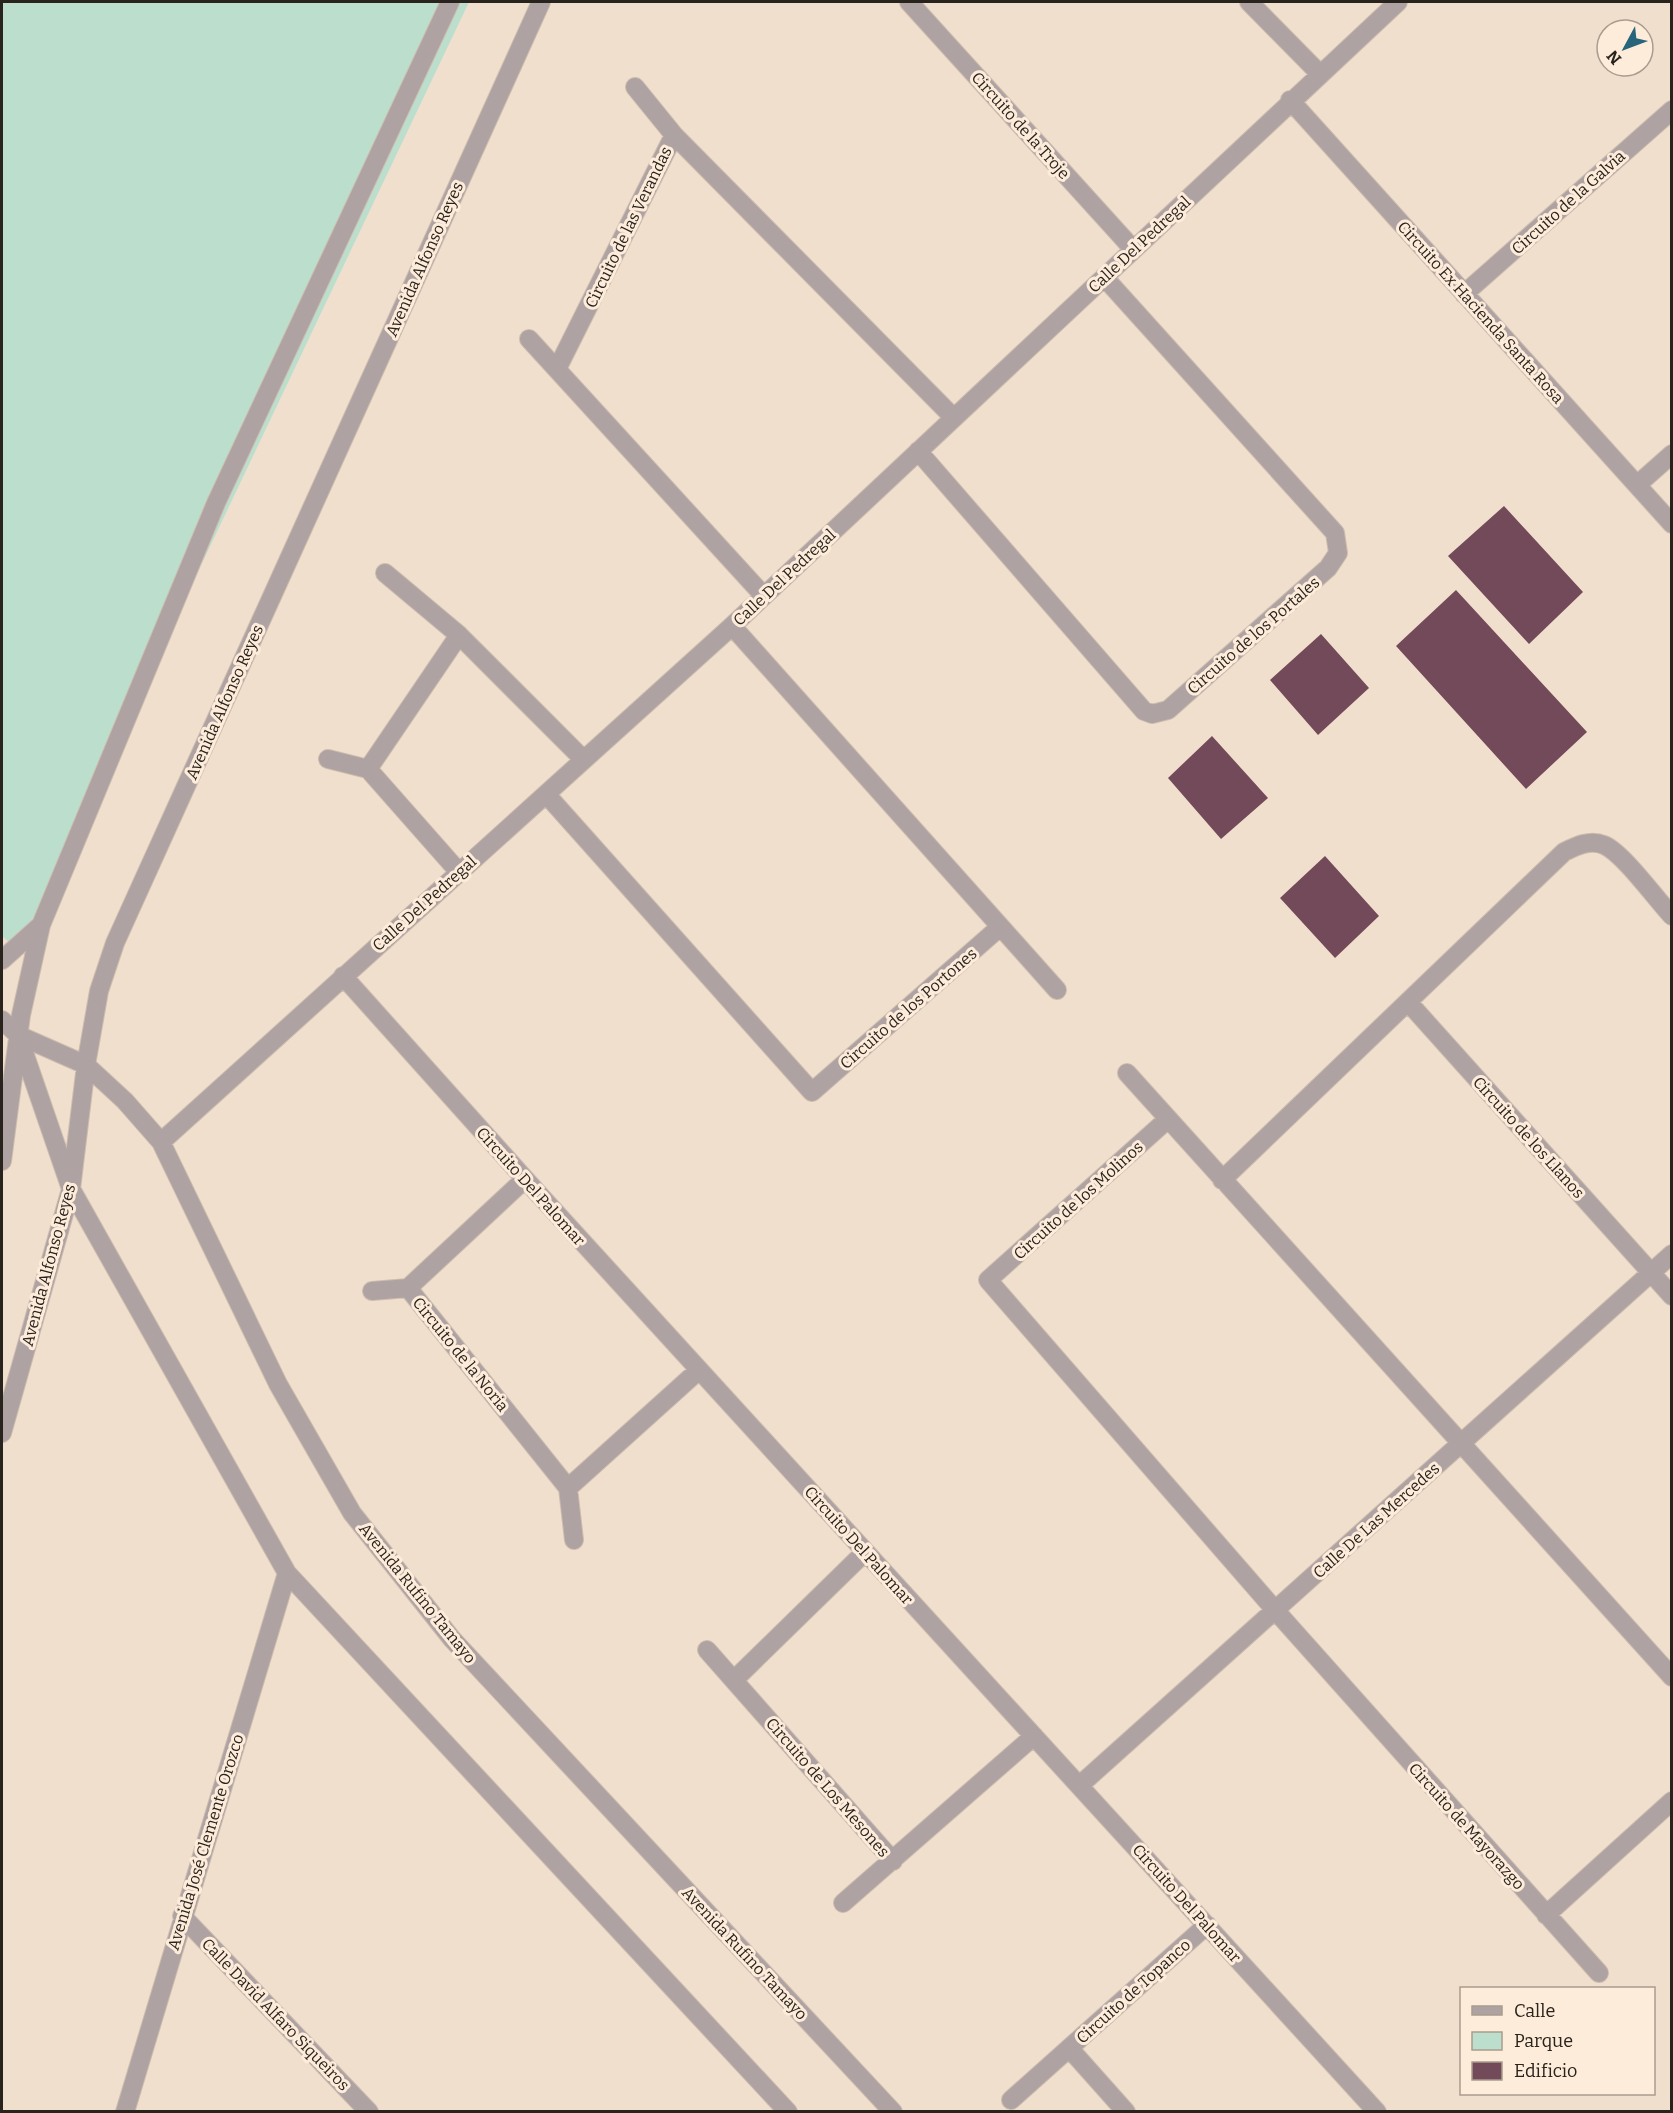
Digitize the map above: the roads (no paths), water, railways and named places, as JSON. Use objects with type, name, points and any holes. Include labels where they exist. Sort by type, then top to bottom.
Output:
[{"type":"street","points":[[2,1161],[18,1035],[41,926],[216,503],[450,2]]},
{"type":"street","name":"Avenida Alfonso Reyes","points":[[2,1433],[71,1189],[86,1065],[99,991],[116,943],[541,2]]},
{"type":"street","name":"Circuito de la Troje","points":[[909,2],[1134,249]]},
{"type":"street","points":[[1249,2],[1320,74]]},
{"type":"street","name":"Calle Del Pedregal","points":[[161,1142],[458,871],[732,626],[1290,100],[1398,2]]},
{"type":"street","points":[[635,87],[674,135]]},
{"type":"street","name":"Circuito Ex Hacienda Santa Rosa","points":[[1290,100],[1671,524]]},
{"type":"street","name":"Circuito de la Galvia","points":[[1464,294],[1671,110]]},
{"type":"street","name":"Circuito de las Verandas","points":[[558,367],[674,135],[954,418]]},
{"type":"street","name":"Circuito de los Portales","points":[[918,451],[1144,711],[1152,714],[1168,710],[1328,568],[1338,553],[1335,533],[1104,277]]},
{"type":"street","points":[[530,339],[558,367],[764,596]]},
{"type":"street","points":[[1637,485],[1671,454]]},
{"type":"street","points":[[385,573],[459,635],[584,760]]},
{"type":"street","points":[[732,626],[1057,990]]},
{"type":"street","points":[[368,769],[459,635]]},
{"type":"street","points":[[328,759],[368,769],[458,871]]},
{"type":"street","name":"Circuito de los Portones","points":[[546,794],[812,1092],[1000,927]]},
{"type":"street","points":[[1222,1180],[1564,852],[1590,843],[1604,845],[1617,854],[1671,916]]},
{"type":"street","points":[[2,960],[41,926]]},
{"type":"street","name":"Circuito Del Palomar","points":[[343,976],[525,1179],[1377,2112]]},
{"type":"street","name":"Circuito de los Llanos","points":[[1408,1002],[1671,1296]]},
{"type":"street","name":"Avenida Rufino Tamayo","points":[[2,1020],[18,1035],[86,1065],[125,1101],[161,1142],[278,1384],[352,1513],[452,1639],[893,2112]]},
{"type":"street","name":"Avenida Rufino Tamayo","points":[[18,1035],[71,1189],[287,1573],[788,2112]]},
{"type":"street","points":[[1127,1073],[1671,1677]]},
{"type":"street","name":"Circuito de los Molinos","points":[[1168,1119],[988,1280],[1275,1610]]},
{"type":"street","name":"Circuito de la Noria","points":[[525,1179],[408,1288],[568,1488]]},
{"type":"street","name":"Calle De Las Mercedes","points":[[1080,1785],[1671,1254]]},
{"type":"street","points":[[372,1291],[408,1288]]},
{"type":"street","points":[[573,1540],[568,1488],[699,1370]]},
{"type":"street","points":[[734,1680],[865,1552]]},
{"type":"street","name":"Avenida José Clemente Orozco","points":[[125,2112],[182,1916],[287,1573]]},
{"type":"street","name":"Circuito de Mayorazgo","points":[[1275,1610],[1599,1973]]},
{"type":"street","name":"Circuito de Los Mesones","points":[[707,1650],[893,1861],[1034,1736]]},
{"type":"street","points":[[1546,1915],[1671,1802]]},
{"type":"street","points":[[843,1903],[893,1861]]},
{"type":"street","name":"Calle David Alfaro Siqueiros","points":[[182,1916],[369,2112]]},
{"type":"street","name":"Circuito de Topanco","points":[[1126,2112],[1069,2048],[1207,1926]]},
{"type":"street","points":[[1011,2100],[1069,2048]]}]
